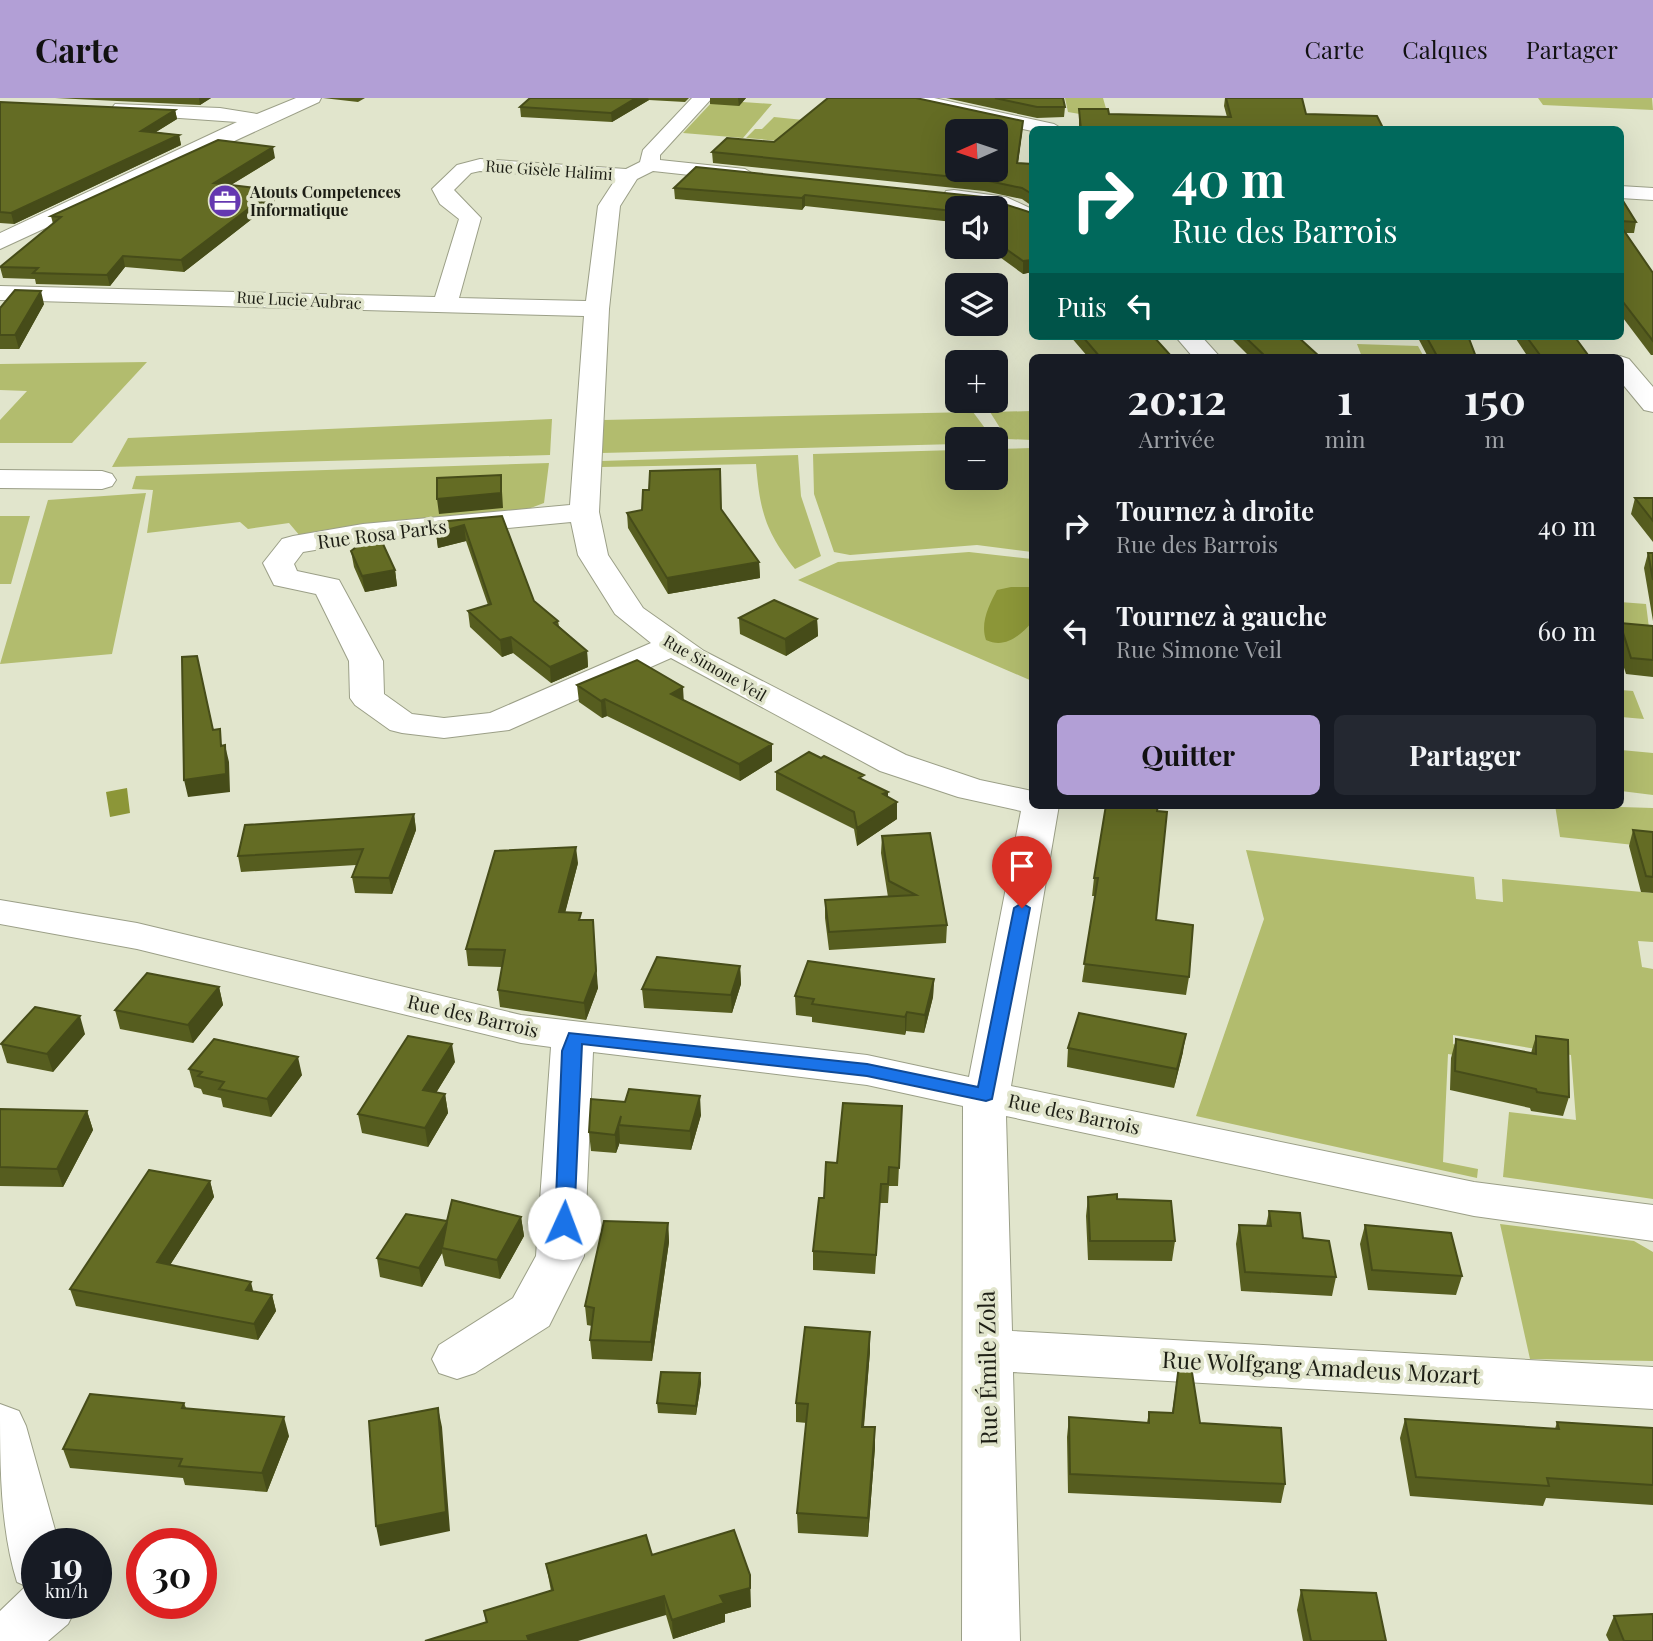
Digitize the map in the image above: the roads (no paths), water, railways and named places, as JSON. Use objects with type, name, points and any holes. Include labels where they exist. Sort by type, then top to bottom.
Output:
[{"type":"street","points":[[0,242],[312,98]]},
{"type":"street","name":"Rue Simone Veil","points":[[702,98],[650,154],[609,206],[597,309],[584,512],[593,555],[631,614],[672,646],[893,763],[971,789],[1029,801]]},
{"type":"street","points":[[908,98],[1036,126]]},
{"type":"street","points":[[102,107],[182,111],[260,120]]},
{"type":"street","name":"Rue Gisèle Halimi","points":[[445,306],[470,218],[448,200],[443,189],[464,169],[480,165],[639,170]]},
{"type":"street","points":[[639,170],[765,177]]},
{"type":"street","points":[[1624,192],[1653,194]]},
{"type":"street","points":[[929,193],[998,202],[1029,216]]},
{"type":"street","name":"Rue Lucie Aubrac","points":[[0,293],[597,309]]},
{"type":"street","points":[[1191,340],[1205,354]]},
{"type":"street","points":[[1624,366],[1653,404]]},
{"type":"street","points":[[0,479],[102,480]]},
{"type":"street","name":"Rue Rosa Parks","points":[[584,512],[363,533],[293,545],[278,563],[285,578],[328,587],[366,661],[367,698],[402,723],[444,728],[497,723],[672,646]]},
{"type":"street","points":[[986,1095],[1040,809]]},
{"type":"street","name":"Rue des Barrois","points":[[0,912],[137,936],[521,1029],[575,1038],[867,1070],[1461,1196],[1653,1223]]},
{"type":"street","points":[[457,1359],[531,1312],[560,1256],[564,1223],[571,1051],[575,1038]]},
{"type":"street","name":"Rue Émile Zola","points":[[986,1095],[982,1138],[997,1640]]},
{"type":"street","name":"Rue Wolfgang Amadeus Mozart","points":[[988,1350],[1653,1388]]},
{"type":"street","points":[[0,1426],[27,1528]]},
{"type":"street","points":[[6,1641],[32,1619]]},
{"type":"place","name":"Atouts Competences Informatique","points":[[225,201]]}]
